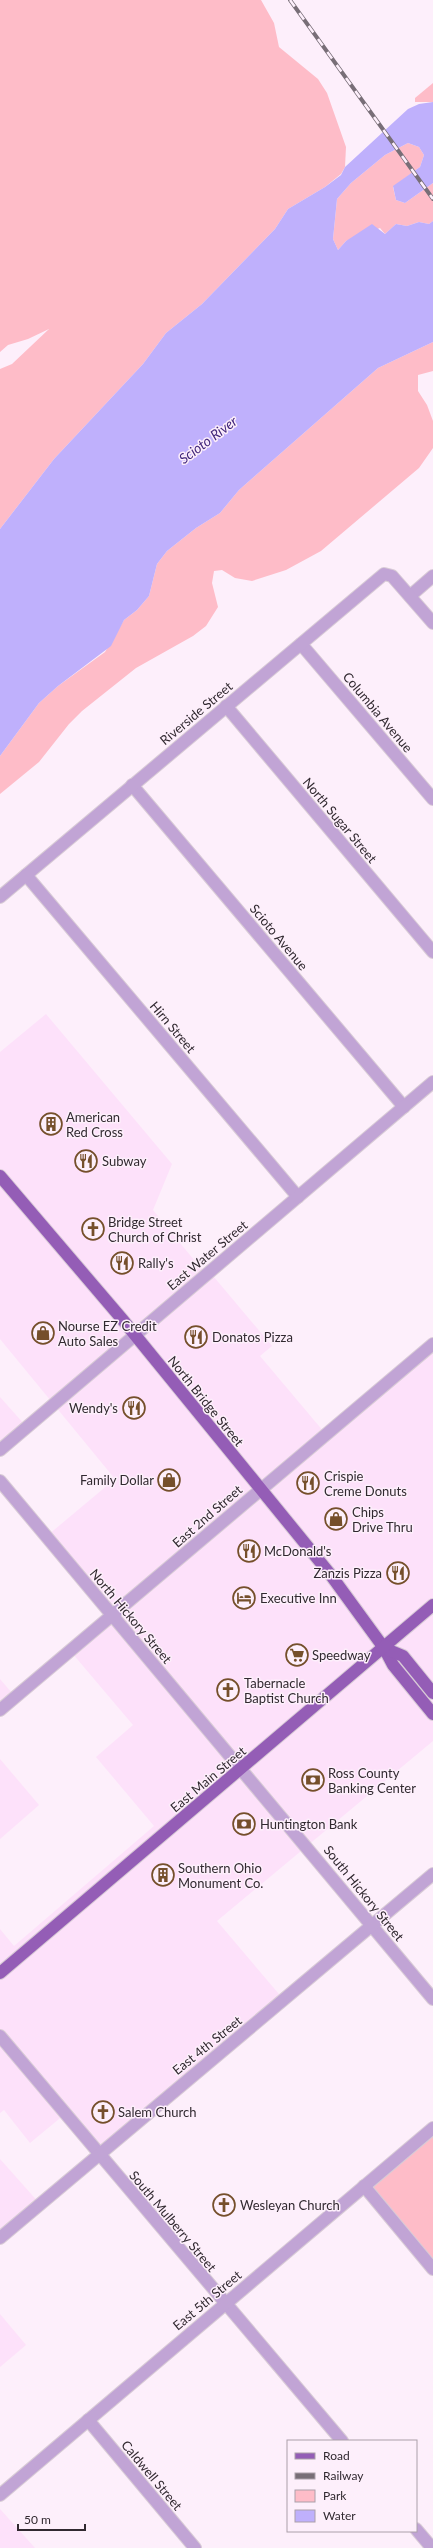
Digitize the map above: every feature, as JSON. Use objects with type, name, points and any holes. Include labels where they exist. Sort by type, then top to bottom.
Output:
[{"type":"main road","name":"North Bridge Street","points":[[2,1183],[134,1335],[330,1574],[384,1648],[392,1665],[433,1714]]},
{"type":"main road","name":"East Main Street","points":[[0,1973],[433,1605]]},
{"type":"main road","points":[[384,1648],[403,1656],[433,1693]]},
{"type":"street","name":"Riverside Street","points":[[0,897],[384,574],[392,576],[410,596]]},
{"type":"street","points":[[433,576],[410,596],[433,623]]},
{"type":"street","name":"Columbia Avenue","points":[[301,644],[433,799]]},
{"type":"street","name":"North Sugar Street","points":[[226,706],[433,952]]},
{"type":"street","name":"Scioto Avenue","points":[[132,785],[404,1107]]},
{"type":"street","name":"Hirn Street","points":[[26,875],[298,1196]]},
{"type":"street","name":"East Water Street","points":[[0,1450],[433,1082]]},
{"type":"street","name":"East 2nd Street","points":[[0,1710],[433,1344]]},
{"type":"street","name":"North Hickory Street","points":[[0,1481],[112,1616],[242,1768]]},
{"type":"street","name":"South Hickory Street","points":[[242,1768],[433,1998]]},
{"type":"street","name":"East 4th Street","points":[[0,2238],[433,1874]]},
{"type":"street","name":"South Mulberry Street","points":[[0,2036],[341,2440]]},
{"type":"street","name":"East 5th Street","points":[[0,2494],[433,2128]]},
{"type":"street","points":[[364,2186],[433,2270]]},
{"type":"street","name":"Caldwell Street","points":[[88,2420],[195,2548]]},
{"type":"street","points":[[417,2530],[432,2548]]},
{"type":"shaded area","points":[[46,1014],[172,1164],[153,1210],[199,1266],[214,1277],[272,1346],[260,1356],[324,1432],[433,1341],[433,1741],[217,1921],[284,2000],[99,2154],[65,2114],[30,2143],[4,2110],[0,2113],[0,1929],[14,1946],[154,1826],[96,1757],[133,1725],[72,1653],[116,1616],[48,1535],[115,1479],[0,1339],[0,1052]]},
{"type":"shaded area","points":[[0,1397],[24,1424],[0,1444]]},
{"type":"shaded area","points":[[0,1679],[18,1700],[0,1715]]},
{"type":"shaded area","points":[[0,1759],[39,1805],[0,1839]]},
{"type":"shaded area","points":[[0,2159],[40,2204],[0,2238]]},
{"type":"shaded area","points":[[0,2314],[26,2345],[0,2367]]},
{"type":"shaded area","points":[[0,2509],[35,2548],[0,2548]]},
{"type":"green space","points":[[0,0],[261,0],[274,23],[279,47],[318,79],[327,93],[346,147],[345,167],[341,174],[325,187],[288,209],[275,229],[202,304],[166,333],[143,364],[54,459],[0,529],[0,369],[12,364],[49,329],[28,339],[8,345],[0,352]]},
{"type":"green space","points":[[433,83],[433,102],[415,102],[415,98]]},
{"type":"green space","points":[[408,143],[419,147],[424,155],[420,167],[393,187],[396,200],[405,203],[433,183],[433,221],[429,224],[419,222],[407,226],[396,224],[385,234],[380,228],[346,241],[338,250],[333,239],[337,199],[351,183],[385,155]]},
{"type":"green space","points":[[433,342],[433,371],[418,375],[418,391],[427,405],[433,421],[433,448],[419,468],[321,551],[286,570],[252,581],[235,578],[222,570],[214,571],[212,583],[218,607],[206,626],[193,636],[136,668],[82,711],[69,724],[39,762],[0,794],[0,756],[39,703],[58,686],[105,652],[124,620],[137,610],[149,596],[157,564],[167,551],[196,528],[220,513],[239,490],[378,368]]},
{"type":"green space","points":[[433,2135],[433,2260],[372,2187]]},
{"type":"water","name":"Scioto River","points":[[433,102],[433,183],[405,203],[396,200],[393,186],[420,167],[424,155],[419,147],[408,143],[385,155],[351,183],[337,199],[333,239],[338,250],[346,241],[372,224],[385,234],[396,224],[407,226],[419,222],[429,224],[433,221],[433,342],[378,368],[239,490],[220,513],[196,528],[167,551],[157,564],[149,596],[137,610],[124,620],[111,646],[58,686],[39,703],[0,756],[0,529],[54,459],[143,364],[166,333],[202,304],[275,229],[288,209],[325,187],[341,175],[345,167],[408,109],[419,104]]},
{"type":"railway","points":[[290,0],[433,199]]},
{"type":"place","name":"American Red Cross","points":[[51,1124]]},
{"type":"place","name":"Subway","points":[[86,1161]]},
{"type":"place","name":"Bridge Street Church of Christ","points":[[93,1229]]},
{"type":"place","name":"Rally's","points":[[122,1263]]},
{"type":"place","name":"Nourse EZ Credit Auto Sales","points":[[43,1333]]},
{"type":"place","name":"Donatos Pizza","points":[[196,1337]]},
{"type":"place","name":"Wendy's","points":[[134,1408]]},
{"type":"place","name":"Family Dollar","points":[[169,1480]]},
{"type":"place","name":"Crispie Creme Donuts","points":[[308,1483]]},
{"type":"place","name":"Chips Drive Thru","points":[[336,1519]]},
{"type":"place","name":"McDonald's","points":[[249,1551]]},
{"type":"place","name":"Zanzis Pizza","points":[[398,1573]]},
{"type":"place","name":"Executive Inn","points":[[244,1598]]},
{"type":"place","name":"Speedway","points":[[297,1655]]},
{"type":"place","name":"Tabernacle Baptist Church","points":[[228,1690]]},
{"type":"place","name":"Ross County Banking Center","points":[[313,1780]]},
{"type":"place","name":"Huntington Bank","points":[[244,1824]]},
{"type":"place","name":"Southern Ohio Monument Co.","points":[[163,1875]]},
{"type":"place","name":"Salem Church","points":[[103,2112]]},
{"type":"place","name":"Wesleyan Church","points":[[224,2205]]}]
